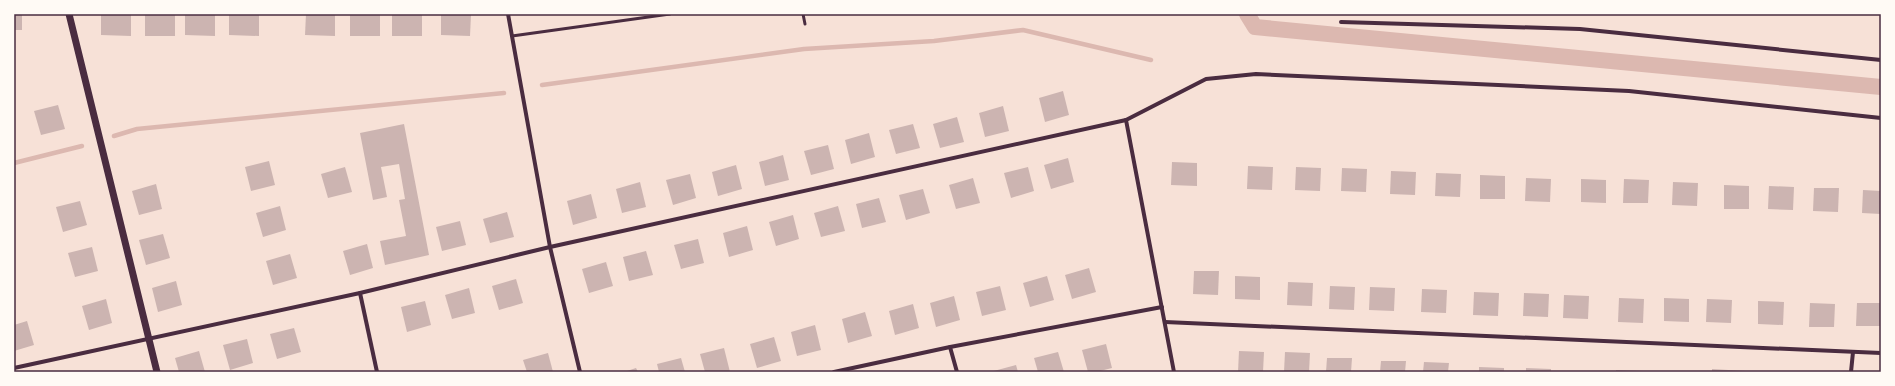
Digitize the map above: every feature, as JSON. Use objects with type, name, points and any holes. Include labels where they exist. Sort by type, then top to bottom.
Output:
[{"type":"street","points":[[69,14],[157,372]]},
{"type":"street","points":[[508,14],[550,247],[580,372]]},
{"type":"street","points":[[1341,22],[1580,29],[1881,60]]},
{"type":"street","points":[[14,368],[149,337],[360,293],[550,247],[1126,120],[1206,79],[1256,74],[1629,91],[1881,118]]},
{"type":"street","points":[[1126,120],[1174,372]]},
{"type":"street","points":[[360,293],[377,372]]},
{"type":"street","points":[[834,372],[1162,307]]},
{"type":"street","points":[[1165,322],[1881,353]]},
{"type":"street","points":[[950,348],[957,372]]},
{"type":"street","points":[[1851,372],[1853,352]]},
{"type":"lane","points":[[512,36],[670,14]]},
{"type":"lane","points":[[803,14],[805,24]]},
{"type":"building","points":[[14,14],[22,14],[22,30],[14,30]]},
{"type":"building","points":[[101,14],[131,14],[131,36],[101,35]]},
{"type":"building","points":[[145,14],[175,14],[175,36],[145,36]]},
{"type":"building","points":[[185,14],[215,14],[215,36],[185,35]]},
{"type":"building","points":[[229,14],[259,14],[259,36],[229,35]]},
{"type":"building","points":[[306,14],[335,14],[335,36],[305,35]]},
{"type":"building","points":[[350,14],[380,14],[380,36],[350,36]]},
{"type":"building","points":[[392,14],[422,14],[422,36],[392,36]]},
{"type":"building","points":[[441,14],[471,14],[470,36],[441,35]]},
{"type":"building","points":[[1063,91],[1069,115],[1045,122],[1039,98]]},
{"type":"building","points":[[58,105],[65,129],[41,135],[34,111]]},
{"type":"building","points":[[1003,106],[1009,131],[985,137],[979,113]]},
{"type":"building","points":[[957,117],[964,142],[940,148],[933,124]]},
{"type":"building","points":[[404,124],[429,255],[385,265],[380,241],[406,236],[399,200],[405,199],[399,164],[381,167],[387,197],[373,200],[360,133]]},
{"type":"building","points":[[913,124],[920,148],[896,154],[889,130]]},
{"type":"building","points":[[869,133],[875,157],[851,164],[845,140]]},
{"type":"building","points":[[828,145],[834,169],[811,175],[804,151]]},
{"type":"building","points":[[783,155],[789,180],[765,186],[759,162]]},
{"type":"building","points":[[1068,158],[1074,182],[1051,189],[1044,165]]},
{"type":"building","points":[[269,161],[275,185],[251,191],[245,167]]},
{"type":"building","points":[[1172,162],[1197,163],[1197,186],[1171,185]]},
{"type":"building","points":[[736,165],[742,189],[718,196],[712,172]]},
{"type":"building","points":[[1248,166],[1273,167],[1272,190],[1247,189]]},
{"type":"building","points":[[345,167],[352,192],[328,198],[321,174]]},
{"type":"building","points":[[1028,167],[1034,191],[1011,198],[1004,173]]},
{"type":"building","points":[[1296,167],[1321,168],[1320,191],[1295,190]]},
{"type":"building","points":[[1342,168],[1367,169],[1366,192],[1341,191]]},
{"type":"building","points":[[1391,171],[1416,172],[1415,195],[1390,194]]},
{"type":"building","points":[[1436,173],[1461,174],[1460,197],[1435,196]]},
{"type":"building","points":[[690,174],[696,198],[673,205],[666,180]]},
{"type":"building","points":[[1480,175],[1505,176],[1505,199],[1480,199]]},
{"type":"building","points":[[973,178],[980,203],[956,209],[949,185]]},
{"type":"building","points":[[1526,178],[1551,179],[1550,202],[1525,201]]},
{"type":"building","points":[[1581,179],[1606,180],[1606,203],[1581,202]]},
{"type":"building","points":[[1624,179],[1649,180],[1648,203],[1623,203]]},
{"type":"building","points":[[640,182],[646,207],[622,213],[616,189]]},
{"type":"building","points":[[1673,182],[1698,183],[1697,206],[1672,205]]},
{"type":"building","points":[[156,184],[162,209],[139,215],[132,191]]},
{"type":"building","points":[[1724,185],[1749,186],[1749,209],[1724,209]]},
{"type":"building","points":[[1769,186],[1794,187],[1793,210],[1768,209]]},
{"type":"building","points":[[1814,188],[1839,188],[1838,212],[1813,211]]},
{"type":"building","points":[[923,189],[930,213],[906,220],[899,195]]},
{"type":"building","points":[[1863,190],[1881,191],[1881,214],[1862,213]]},
{"type":"building","points":[[591,194],[597,218],[573,225],[567,201]]},
{"type":"building","points":[[879,198],[886,222],[862,228],[856,204]]},
{"type":"building","points":[[80,201],[87,225],[63,232],[56,207]]},
{"type":"building","points":[[280,206],[286,230],[263,237],[256,213]]},
{"type":"building","points":[[838,206],[845,231],[821,237],[814,213]]},
{"type":"building","points":[[507,212],[514,237],[490,243],[483,219]]},
{"type":"building","points":[[793,215],[799,239],[776,246],[769,222]]},
{"type":"building","points":[[460,221],[466,245],[442,251],[436,227]]},
{"type":"building","points":[[747,226],[753,250],[729,257],[723,233]]},
{"type":"building","points":[[163,234],[170,258],[146,265],[139,240]]},
{"type":"building","points":[[698,239],[704,263],[681,269],[674,245]]},
{"type":"building","points":[[367,244],[373,268],[350,275],[343,251]]},
{"type":"building","points":[[92,247],[98,271],[75,277],[68,253]]},
{"type":"building","points":[[646,251],[653,275],[629,281],[623,257]]},
{"type":"building","points":[[290,254],[297,278],[273,285],[266,261]]},
{"type":"building","points":[[606,262],[613,286],[589,293],[582,269]]},
{"type":"building","points":[[1089,268],[1096,292],[1072,299],[1065,275]]},
{"type":"building","points":[[1194,271],[1219,271],[1218,295],[1193,294]]},
{"type":"building","points":[[1047,276],[1054,300],[1030,307],[1023,283]]},
{"type":"building","points":[[1235,276],[1260,277],[1260,300],[1235,299]]},
{"type":"building","points":[[516,279],[523,303],[499,310],[492,286]]},
{"type":"building","points":[[176,281],[182,305],[158,312],[152,288]]},
{"type":"building","points":[[1288,282],[1313,283],[1312,306],[1287,305]]},
{"type":"building","points":[[1000,286],[1006,310],[982,316],[976,292]]},
{"type":"building","points":[[1330,286],[1355,287],[1354,310],[1329,309]]},
{"type":"building","points":[[1370,287],[1395,288],[1394,311],[1369,310]]},
{"type":"building","points":[[469,288],[475,313],[452,319],[445,295]]},
{"type":"building","points":[[1422,289],[1447,290],[1446,313],[1421,312]]},
{"type":"building","points":[[1474,292],[1499,293],[1498,316],[1473,315]]},
{"type":"building","points":[[1524,293],[1549,294],[1548,317],[1523,316]]},
{"type":"building","points":[[1564,295],[1589,296],[1588,319],[1563,318]]},
{"type":"building","points":[[954,296],[960,320],[936,327],[930,303]]},
{"type":"building","points":[[1619,298],[1644,299],[1643,323],[1618,322]]},
{"type":"building","points":[[1664,298],[1689,299],[1689,322],[1664,321]]},
{"type":"building","points":[[106,299],[112,323],[89,330],[82,306]]},
{"type":"building","points":[[1707,299],[1732,300],[1731,323],[1706,322]]},
{"type":"building","points":[[425,301],[431,325],[407,332],[401,307]]},
{"type":"building","points":[[1758,301],[1784,302],[1783,325],[1758,324]]},
{"type":"building","points":[[1810,303],[1835,304],[1834,327],[1809,327]]},
{"type":"building","points":[[1857,303],[1881,303],[1881,326],[1856,326]]},
{"type":"building","points":[[913,304],[919,328],[895,335],[889,311]]},
{"type":"building","points":[[865,312],[872,336],[848,343],[842,319]]},
{"type":"building","points":[[27,321],[34,345],[14,351],[14,325]]},
{"type":"building","points":[[815,325],[821,350],[797,356],[791,332]]},
{"type":"building","points":[[294,328],[301,352],[277,359],[270,334]]},
{"type":"building","points":[[774,337],[781,361],[757,368],[750,344]]},
{"type":"building","points":[[247,339],[253,363],[230,370],[223,345]]},
{"type":"building","points":[[1106,344],[1112,368],[1096,372],[1088,372],[1082,350]]},
{"type":"building","points":[[724,348],[730,372],[705,372],[700,354]]},
{"type":"building","points":[[199,351],[205,372],[179,372],[175,358]]},
{"type":"building","points":[[1239,351],[1264,352],[1263,372],[1238,372]]},
{"type":"building","points":[[1058,352],[1064,372],[1038,372],[1034,358]]},
{"type":"building","points":[[1285,352],[1310,353],[1309,372],[1284,372]]},
{"type":"building","points":[[548,353],[553,372],[527,372],[523,360]]},
{"type":"building","points":[[681,358],[685,372],[659,372],[657,364]]},
{"type":"building","points":[[1327,358],[1352,358],[1351,372],[1326,372]]},
{"type":"building","points":[[1381,361],[1406,361],[1405,372],[1380,372]]},
{"type":"building","points":[[1424,362],[1449,363],[1448,372],[1423,372]]},
{"type":"building","points":[[1016,365],[1018,372],[990,372]]},
{"type":"building","points":[[1479,367],[1504,368],[1504,372],[1479,372]]},
{"type":"building","points":[[636,368],[638,372],[624,372]]},
{"type":"building","points":[[1526,368],[1551,369],[1551,372],[1526,372]]},
{"type":"building","points":[[1712,369],[1745,371],[1745,372],[1712,372]]},
{"type":"building","points":[[1616,370],[1643,371],[1643,372],[1616,372]]},
{"type":"waterway","points":[[1247,14],[1255,27],[1881,87]]},
{"type":"waterway","points":[[542,85],[804,49],[934,41],[1023,30],[1151,60]]},
{"type":"waterway","points":[[114,136],[137,129],[504,93]]},
{"type":"waterway","points":[[14,163],[82,146]]}]
